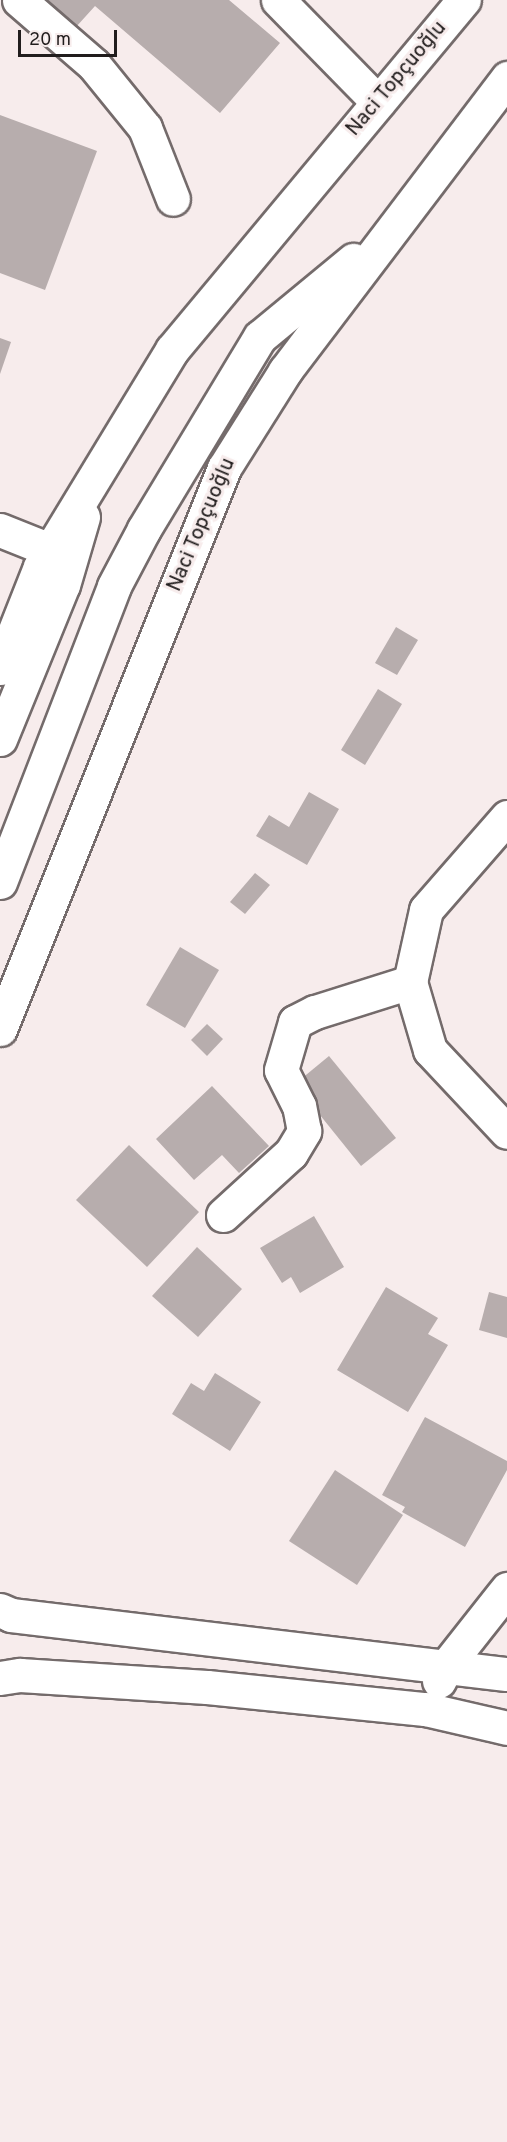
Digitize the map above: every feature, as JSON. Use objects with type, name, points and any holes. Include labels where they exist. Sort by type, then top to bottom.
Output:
[{"type":"main road","points":[[19,0],[94,65],[145,128],[173,199]]},
{"type":"main road","points":[[278,0],[378,102]]},
{"type":"main road","name":"Naci Topçuoğlu","points":[[0,668],[50,550],[98,466],[172,350],[464,0]]},
{"type":"main road","name":"Naci Topçuoğlu","points":[[0,1029],[224,468],[285,371],[507,78]]},
{"type":"main road","points":[[0,882],[114,586],[144,529],[260,337],[396,225]]},
{"type":"main road","points":[[0,739],[63,585],[98,466]]},
{"type":"main road","points":[[0,530],[50,550]]},
{"type":"main road","points":[[507,817],[426,910],[410,982],[430,1050],[507,1132]]},
{"type":"main road","points":[[223,1215],[291,1153],[304,1131],[299,1106],[281,1070],[296,1022],[315,1012],[410,982]]},
{"type":"main road","points":[[425,1709],[447,1665],[507,1588]]},
{"type":"main road","points":[[0,1610],[11,1615],[447,1665],[507,1674]]},
{"type":"main road","points":[[0,1678],[20,1675],[207,1687],[425,1709],[507,1728]]},
{"type":"building","points":[[44,0],[229,0],[280,43],[220,113],[95,6],[76,27]]},
{"type":"building","points":[[0,115],[97,151],[45,290],[0,273]]},
{"type":"building","points":[[0,338],[11,342],[0,374]]},
{"type":"building","points":[[396,627],[418,640],[397,675],[375,663]]},
{"type":"building","points":[[378,689],[402,704],[365,765],[341,750]]},
{"type":"building","points":[[309,792],[339,809],[307,865],[256,836],[269,815],[289,827]]},
{"type":"building","points":[[255,873],[270,885],[245,914],[230,902]]},
{"type":"building","points":[[180,947],[219,970],[185,1028],[146,1005]]},
{"type":"building","points":[[207,1024],[223,1039],[207,1056],[191,1040]]},
{"type":"building","points":[[329,1056],[396,1138],[361,1166],[295,1084]]},
{"type":"building","points":[[212,1086],[269,1146],[239,1173],[222,1155],[194,1180],[156,1139]]},
{"type":"building","points":[[129,1145],[199,1212],[147,1267],[76,1200]]},
{"type":"building","points":[[314,1216],[344,1267],[300,1293],[291,1277],[282,1283],[260,1248]]},
{"type":"building","points":[[197,1247],[242,1289],[198,1337],[152,1296]]},
{"type":"building","points":[[386,1287],[438,1318],[428,1334],[448,1345],[408,1412],[337,1370]]},
{"type":"building","points":[[489,1292],[507,1297],[507,1338],[479,1330]]},
{"type":"building","points":[[215,1373],[261,1402],[230,1451],[172,1414],[191,1383],[204,1391]]},
{"type":"building","points":[[425,1417],[507,1461],[507,1470],[465,1547],[402,1512],[405,1507],[382,1495]]},
{"type":"building","points":[[335,1470],[403,1515],[357,1585],[289,1541]]}]
